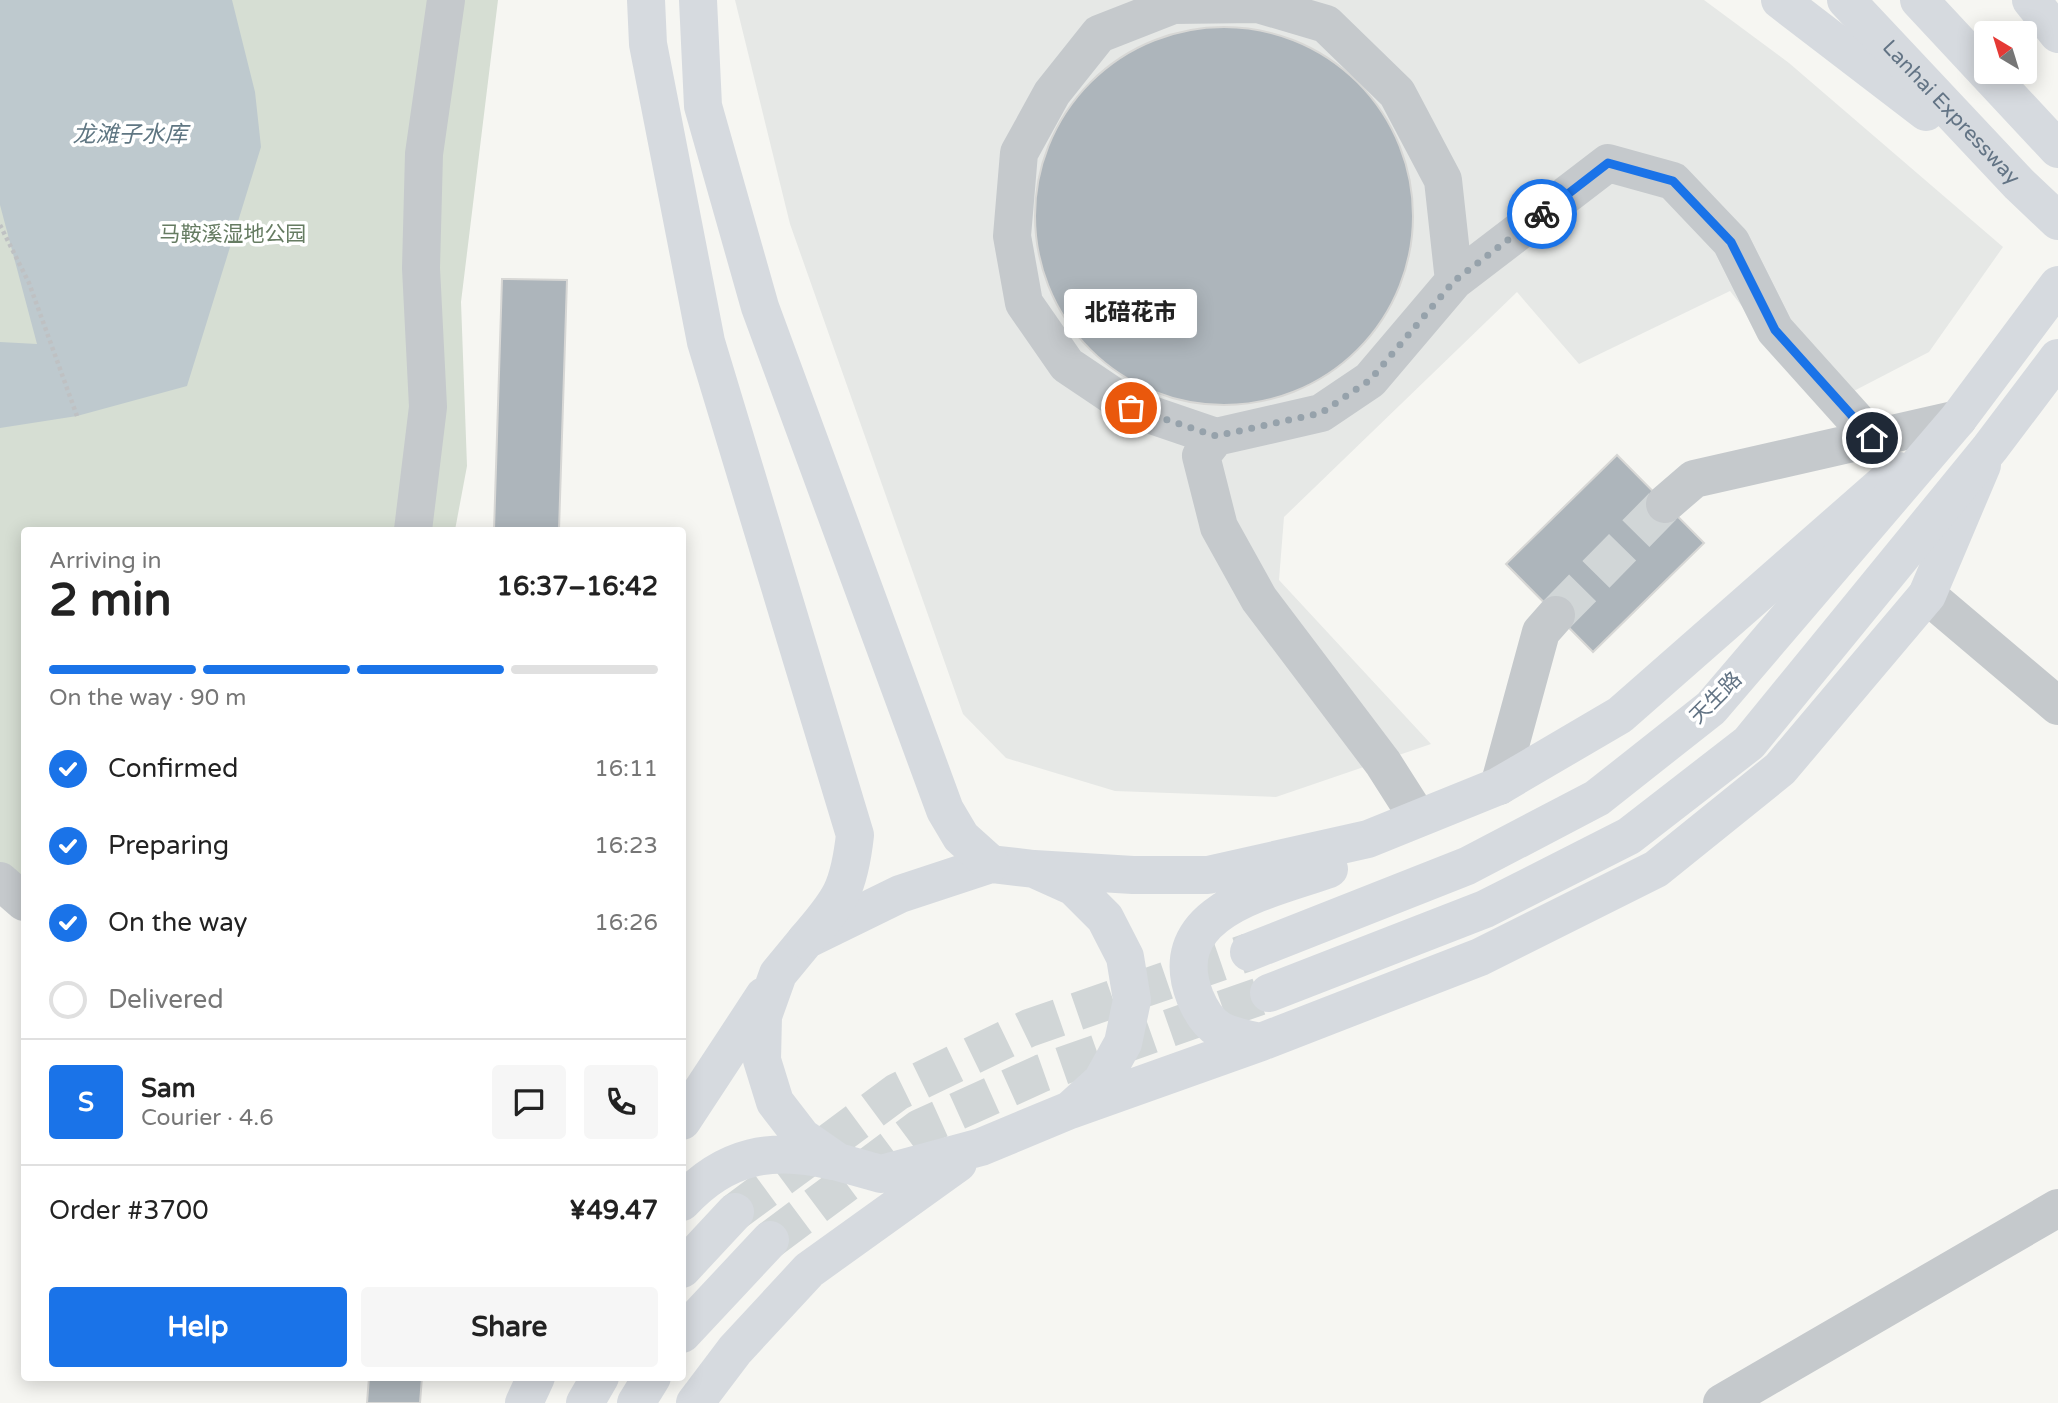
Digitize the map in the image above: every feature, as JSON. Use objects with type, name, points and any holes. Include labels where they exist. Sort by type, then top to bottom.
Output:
[{"type":"main road","points":[[646,0],[648,44],[706,342],[855,835],[850,876],[837,904],[778,974],[686,1115]]},
{"type":"main road","points":[[698,0],[703,106],[760,307],[945,810],[961,837],[991,864]]},
{"type":"main road","points":[[1780,0],[2019,184]]},
{"type":"main road","name":"Lanhai Expressway","points":[[1846,0],[2019,184],[2058,221]]},
{"type":"main road","points":[[1919,0],[2057,148]]},
{"type":"main road","points":[[2031,0],[2058,34]]},
{"type":"main road","name":"天生路","points":[[1249,952],[1467,866],[1597,798],[1711,708],[1958,419],[2058,285]]},
{"type":"main road","points":[[1269,993],[1485,909],[1629,836],[1749,743],[1990,448],[2058,358]]},
{"type":"main road","points":[[1261,1042],[1226,1035],[1211,1024],[1199,1007],[1191,986],[1188,959],[1199,930],[1231,905],[1373,853],[1508,795],[1620,715],[1958,419]]},
{"type":"main road","points":[[686,1198],[735,1162],[769,1153],[800,1153],[881,1174],[981,1147],[1070,1110],[1261,1042],[1480,957],[1656,869],[1780,769],[1927,595],[1990,448]]},
{"type":"main road","points":[[806,940],[900,894],[991,864],[1133,876],[1208,875],[1367,839],[1499,786],[1620,715]]},
{"type":"main road","points":[[1034,869],[1074,887],[1105,918],[1125,957],[1132,1000],[1124,1043],[1102,1081],[1070,1110]]},
{"type":"main road","points":[[778,974],[763,1016],[762,1027],[762,1060],[775,1102],[802,1137],[838,1162]]},
{"type":"main road","points":[[695,1403],[736,1350],[808,1270],[981,1147]]},
{"type":"main road","points":[[686,1265],[735,1212]]},
{"type":"main road","points":[[686,1330],[770,1240]]},
{"type":"main road","points":[[524,1403],[534,1381]]},
{"type":"main road","points":[[585,1403],[598,1381]]},
{"type":"main road","points":[[636,1403],[650,1381]]},
{"type":"street","points":[[413,527],[428,407],[421,268],[424,154],[446,0]]},
{"type":"street","points":[[1454,281],[1443,180],[1397,93],[1326,24],[1258,4],[1173,5],[1099,34],[1052,93],[1019,153],[1012,236],[1024,303],[1068,365],[1131,408],[1216,436],[1321,413],[1370,380],[1454,281],[1608,163],[1673,181],[1731,242],[1775,330],[1872,438]]},
{"type":"street","points":[[1665,504],[1694,479],[1958,419]]},
{"type":"street","points":[[1216,436],[1201,456],[1219,527],[1259,599],[1383,763],[1418,818]]},
{"type":"street","points":[[1927,595],[2058,706]]},
{"type":"street","points":[[1499,786],[1541,632],[1556,615]]},
{"type":"street","points":[[0,881],[21,899]]},
{"type":"street","points":[[1722,1403],[2058,1208]]},
{"type":"path","points":[[0,225],[29,284],[77,416]]},
{"type":"shaded area","points":[[735,0],[1704,0],[1789,63],[2003,247],[1929,352],[1821,408],[1730,291],[1579,364],[1517,292],[1284,517],[1279,580],[1431,744],[1276,797],[1115,791],[1006,758],[963,714],[790,224]]},
{"type":"green space","name":"马鞍溪湿地公园","points":[[0,0],[498,0],[461,302],[467,466],[456,527],[21,527],[21,899],[0,881]]},
{"type":"water","name":"龙滩子水库","points":[[0,0],[232,0],[255,92],[261,147],[187,386],[77,416],[0,428],[0,342],[37,344],[0,205]]},
{"type":"building","points":[[1224,27],[1261,31],[1313,50],[1344,70],[1370,96],[1398,144],[1409,179],[1413,216],[1409,253],[1390,305],[1370,336],[1344,362],[1296,390],[1261,401],[1224,405],[1187,401],[1135,382],[1104,362],[1078,336],[1050,288],[1039,253],[1035,216],[1039,179],[1058,127],[1078,96],[1104,70],[1152,42],[1187,31]]},
{"type":"building","points":[[502,279],[567,280],[559,527],[494,527]]},
{"type":"building","points":[[1617,455],[1704,543],[1593,652],[1506,564]]},
{"type":"building","points":[[369,1381],[422,1381],[420,1403],[367,1403]]},
{"type":"tunnel","points":[[1556,615],[1665,504]]},
{"type":"tunnel","points":[[735,1212],[897,1092],[1029,1028],[1249,952]]},
{"type":"tunnel","points":[[770,1240],[920,1128],[1042,1073],[1269,993]]},
{"type":"way so far","points":[[1131,408],[1216,436],[1321,413],[1370,380],[1454,281],[1542,214]]},
{"type":"place","name":"北碚花市","points":[[1131,408]]},
{"type":"route","points":[[1542,214],[1608,163],[1673,181],[1731,242],[1775,330],[1872,438]]}]
